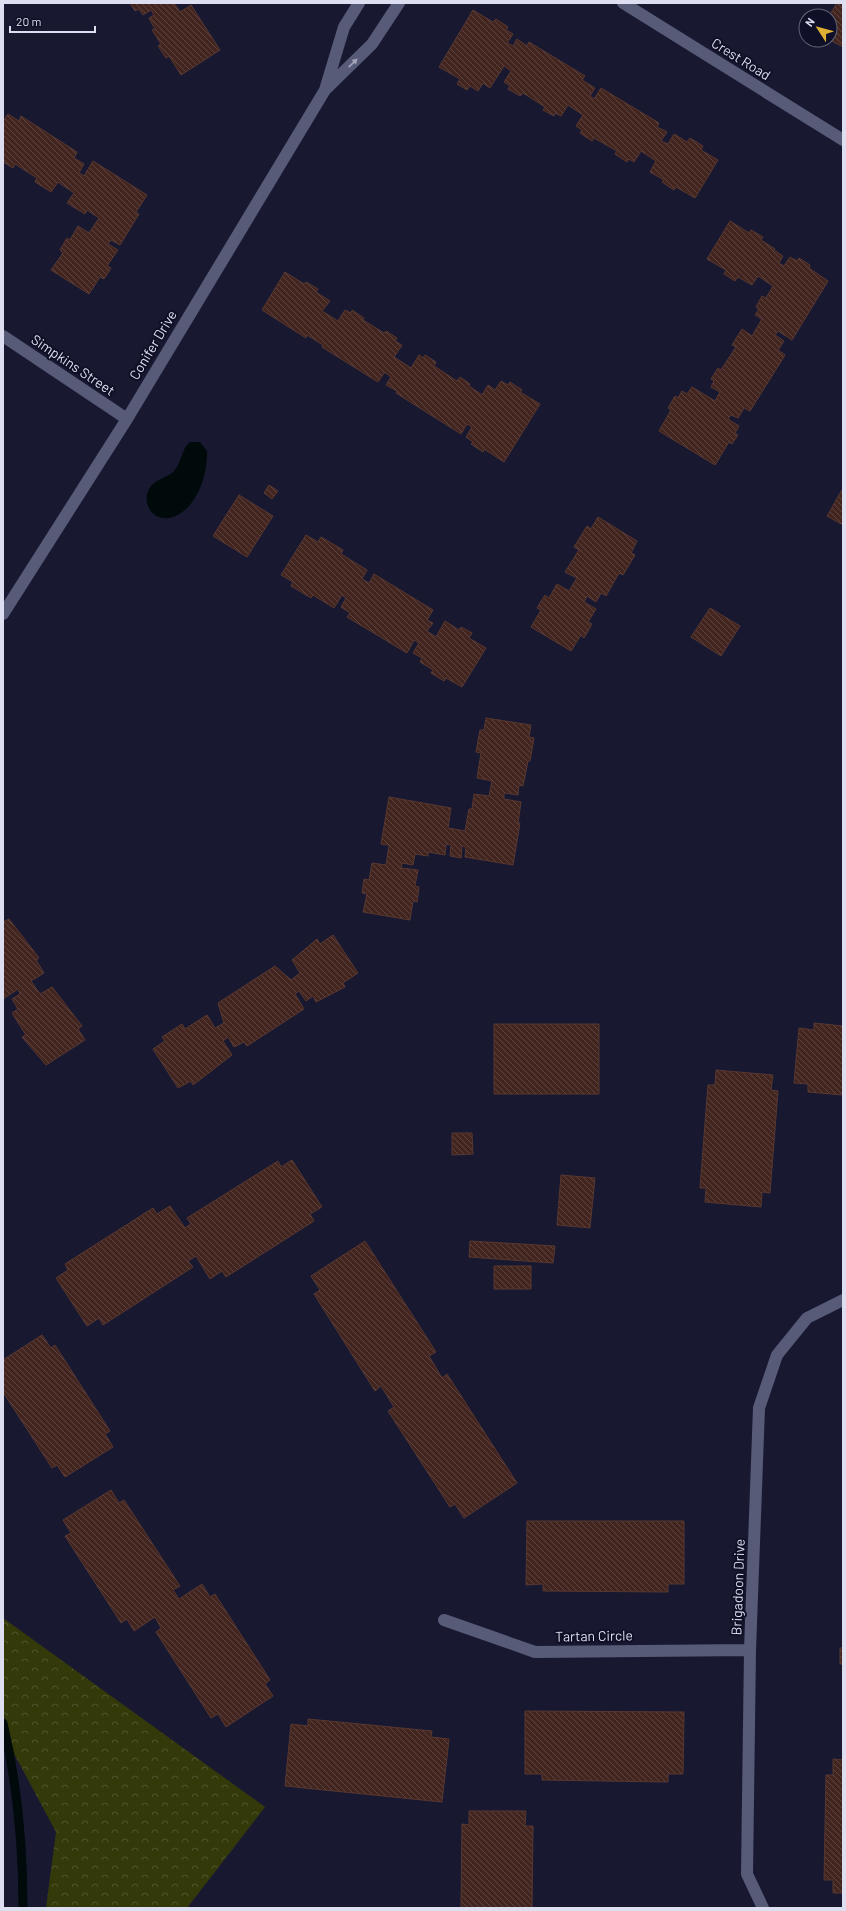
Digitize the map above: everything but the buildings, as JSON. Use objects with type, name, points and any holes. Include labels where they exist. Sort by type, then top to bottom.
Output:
[{"type":"street","name":"Conifer Drive","points":[[3,614],[127,419],[325,90],[344,27],[359,3]]},
{"type":"street","name":"Conifer Drive","points":[[325,90],[372,44],[399,3]]},
{"type":"street","name":"Crest Road","points":[[623,3],[843,140]]},
{"type":"street","name":"Simpkins Street","points":[[3,336],[127,419]]},
{"type":"street","name":"Brigadoon Drive","points":[[763,1908],[747,1874],[750,1650],[759,1408],[777,1354],[807,1318],[843,1300]]},
{"type":"street","name":"Tartan Circle","points":[[444,1620],[535,1652],[750,1650]]},
{"type":"green space","points":[[3,1618],[265,1807],[187,1908],[46,1908],[56,1832],[3,1733]]},
{"type":"shaded area","points":[[190,442],[200,442],[207,451],[207,460],[203,480],[195,499],[189,507],[173,517],[161,518],[156,516],[149,508],[147,503],[148,491],[153,484],[174,471],[179,464],[185,448]]},
{"type":"waterway","points":[[3,1723],[12,1768],[18,1815],[22,1862],[23,1908]]}]
